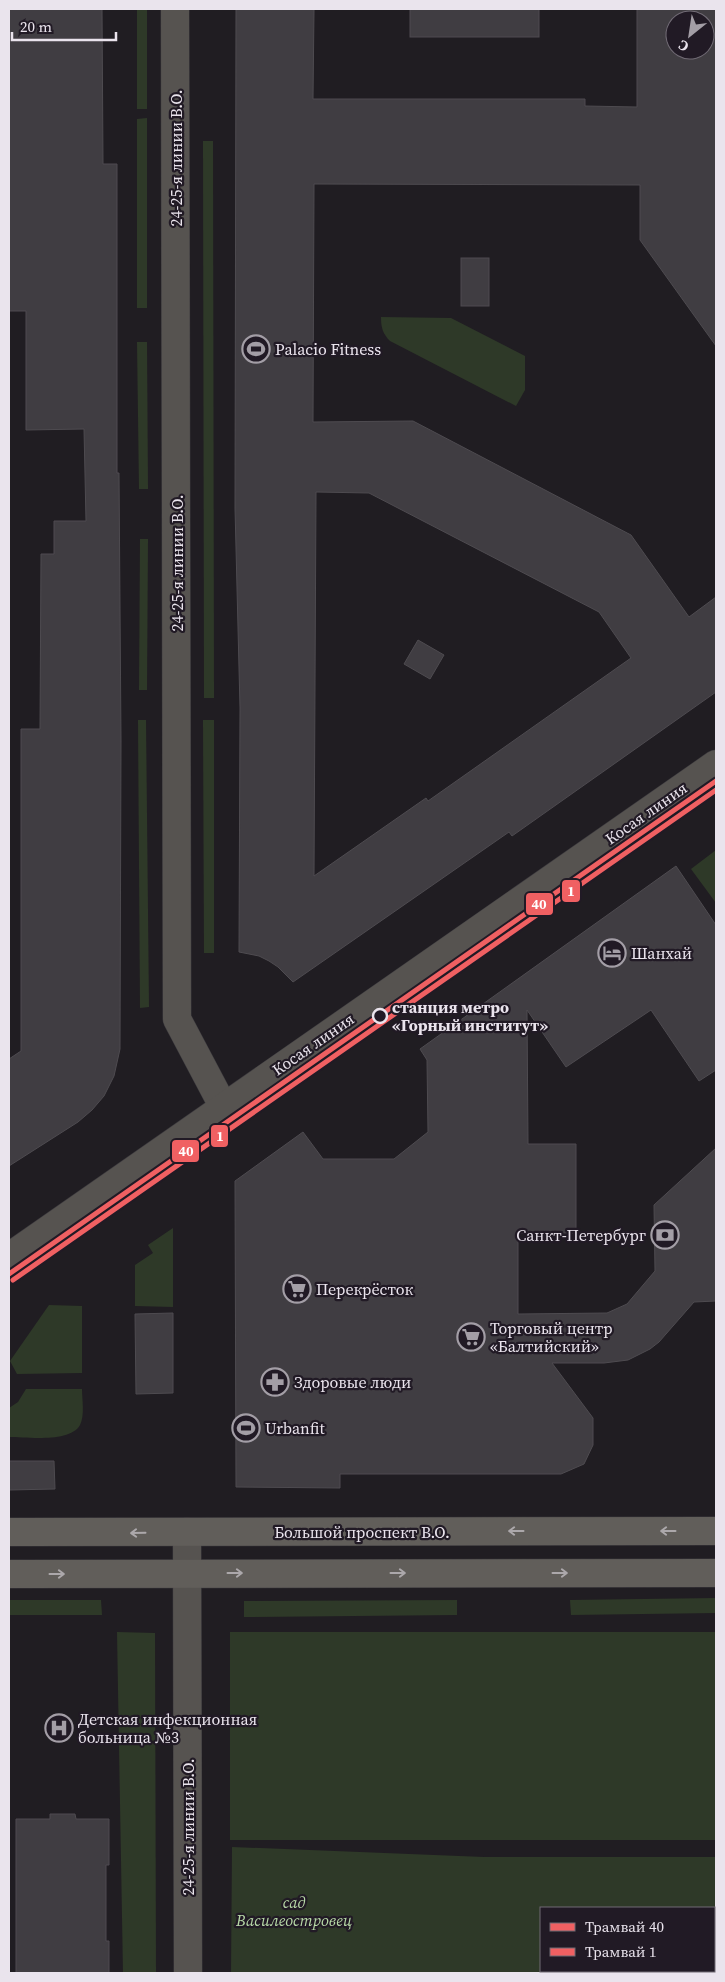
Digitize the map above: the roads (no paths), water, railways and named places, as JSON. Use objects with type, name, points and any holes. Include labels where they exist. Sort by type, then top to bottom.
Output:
[{"type":"main road","name":"Большой проспект В.О.","points":[[9,1532],[716,1532]]},
{"type":"main road","points":[[9,1574],[716,1573]]},
{"type":"street","name":"24-25-я линии В.О.","points":[[176,9],[177,1019],[222,1106]]},
{"type":"street","name":"Косая линия","points":[[9,1257],[222,1106],[716,764]]},
{"type":"street","name":"24-25-я линии В.О.","points":[[186,1532],[188,1973]]},
{"type":"tram line","name":"40","points":[[9,1274],[716,781]]},
{"type":"tram line","name":"1","points":[[13,1280],[716,790]]},
{"type":"place","name":"Palacio Fitness","points":[[256,349]]},
{"type":"place","name":"Шанхай","points":[[612,953]]},
{"type":"place","name":"станция метро «Горный институт»","points":[[380,1016]]},
{"type":"place","name":"Санкт-Петербург","points":[[665,1235]]},
{"type":"place","name":"Перекрёсток","points":[[297,1289]]},
{"type":"place","name":"Торговый центр «Балтийский»","points":[[471,1337]]},
{"type":"place","name":"Здоровые люди","points":[[275,1382]]},
{"type":"place","name":"Urbanfit","points":[[246,1428]]},
{"type":"place","name":"Детская инфекционная больница №3","points":[[59,1728]]},
{"type":"park label","name":"сад Василеостровец","points":[[294,1911]]}]
